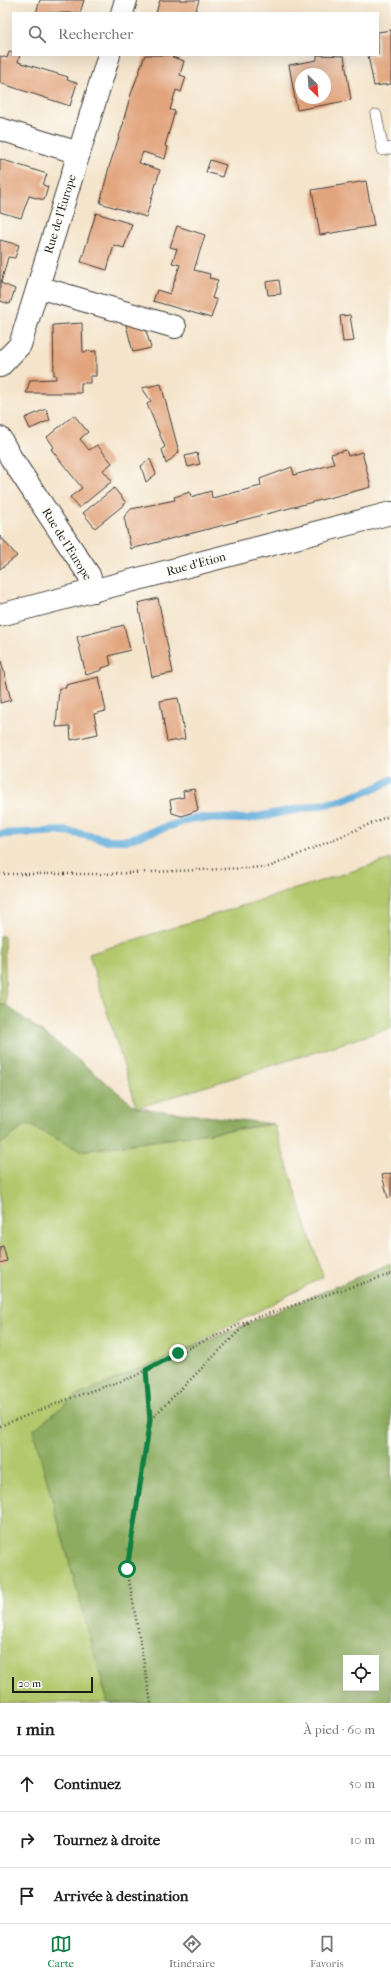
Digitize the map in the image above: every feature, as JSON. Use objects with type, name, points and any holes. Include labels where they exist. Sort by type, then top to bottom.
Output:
[{"type":"street","points":[[122,12],[126,0]]},
{"type":"street","name":"Rue de l'Europe","points":[[0,366],[20,345],[109,56]]},
{"type":"street","points":[[0,129],[79,153]]},
{"type":"street","points":[[38,287],[175,327]]},
{"type":"street","name":"Rue de l'Europe","points":[[0,438],[11,458],[89,574],[94,591]]},
{"type":"street","name":"Rue d'Etion","points":[[0,615],[391,513]]},
{"type":"lane","points":[[376,115],[383,150],[391,148]]},
{"type":"path","points":[[0,874],[106,874],[269,867],[391,815]]},
{"type":"path","points":[[0,1426],[76,1396],[133,1377],[251,1319],[391,1274]]},
{"type":"path","points":[[150,1420],[251,1319]]},
{"type":"path","points":[[146,1370],[150,1420],[127,1569],[151,1703]]},
{"type":"green space","points":[[391,859],[391,1028],[137,1108],[89,954]]},
{"type":"green space","points":[[0,936],[4,936],[6,1005],[0,1005]]},
{"type":"green space","points":[[0,1005],[6,1005],[62,1047],[137,1108],[274,1124],[81,1151],[27,1124],[0,1145]]},
{"type":"green space","points":[[27,1123],[81,1151],[274,1124],[323,1277],[184,1350],[391,1453],[391,1703],[0,1703],[0,1145]]},
{"type":"green space","points":[[391,1263],[391,1703],[108,1703],[33,1430],[76,1396]]},
{"type":"building","points":[[40,0],[84,0],[80,12],[36,12]]},
{"type":"building","points":[[160,0],[199,0],[195,12],[156,12]]},
{"type":"building","points":[[391,30],[391,84],[374,86],[368,56],[379,56],[379,32]]},
{"type":"building","points":[[9,52],[12,53],[12,56],[20,56],[18,62],[68,77],[67,80],[77,83],[70,106],[0,83],[0,56],[7,58]]},
{"type":"building","points":[[145,56],[172,56],[184,61],[180,75],[186,77],[181,92],[176,90],[170,110],[175,111],[165,146],[168,147],[165,159],[143,152],[139,163],[160,170],[146,217],[100,203],[130,97]]},
{"type":"building","points":[[317,56],[344,56],[351,100],[331,104],[331,68],[295,68],[295,99],[289,65],[317,60]]},
{"type":"building","points":[[296,104],[329,104],[297,110]]},
{"type":"building","points":[[0,159],[47,174],[43,185],[48,187],[44,200],[29,196],[21,218],[0,212]]},
{"type":"building","points":[[210,160],[226,165],[222,177],[206,172]]},
{"type":"building","points":[[366,181],[374,226],[320,235],[312,190]]},
{"type":"building","points":[[96,213],[132,224],[124,248],[114,245],[107,270],[81,262]]},
{"type":"building","points":[[177,226],[205,235],[194,270],[210,274],[209,278],[218,280],[212,298],[217,300],[211,318],[153,301],[157,290],[170,294],[180,265],[172,263],[177,249],[170,247]]},
{"type":"building","points":[[0,240],[19,245],[15,258],[8,257],[1,283],[15,289],[10,304],[0,301]]},
{"type":"building","points":[[279,280],[281,294],[268,295],[266,282]]},
{"type":"building","points":[[350,315],[354,341],[343,342],[340,316]]},
{"type":"building","points":[[125,321],[145,327],[151,348],[133,352]]},
{"type":"building","points":[[82,323],[83,352],[96,351],[96,376],[90,376],[90,383],[81,383],[81,393],[26,393],[30,380],[56,379],[56,375],[54,375],[53,325]]},
{"type":"building","points":[[161,384],[179,452],[166,464],[162,449],[165,447],[147,404],[151,401],[142,388]]},
{"type":"building","points":[[46,409],[50,420],[30,429],[25,418]]},
{"type":"building","points":[[74,415],[88,432],[80,439],[89,450],[97,445],[112,463],[103,470],[112,481],[79,508],[70,497],[82,488],[51,449],[54,447],[47,437]]},
{"type":"building","points":[[346,450],[348,456],[362,452],[371,487],[131,549],[124,517],[131,509],[175,500],[174,497],[190,492],[191,497],[211,491],[212,498],[261,486],[260,479],[292,467],[294,475],[334,464],[331,454]]},
{"type":"building","points":[[197,453],[200,464],[188,467],[185,456]]},
{"type":"building","points":[[150,459],[156,474],[146,482],[141,466]]},
{"type":"building","points":[[114,488],[126,503],[95,528],[83,513]]},
{"type":"building","points":[[0,536],[17,556],[0,569]]},
{"type":"building","points":[[158,598],[173,673],[152,677],[138,603]]},
{"type":"building","points":[[124,625],[130,650],[109,656],[111,665],[102,668],[102,670],[86,675],[77,637]]},
{"type":"building","points":[[0,657],[11,700],[0,703]]},
{"type":"building","points":[[99,677],[106,711],[94,714],[98,734],[71,740],[70,726],[56,727],[59,688],[66,688],[66,685]]},
{"type":"building","points":[[178,698],[185,739],[167,742],[160,701]]},
{"type":"building","points":[[194,789],[198,810],[182,816],[172,813],[170,800],[184,797],[183,791]]},
{"type":"building","points":[[391,1173],[391,1197],[388,1198],[382,1175]]},
{"type":"building","points":[[3,1246],[7,1261],[0,1263],[0,1247]]},
{"type":"waterway","points":[[0,834],[66,831],[108,840],[127,840],[194,818],[247,819],[341,801],[376,788],[391,780]]},
{"type":"route","points":[[127,1569],[150,1420],[146,1370],[178,1353]]}]
